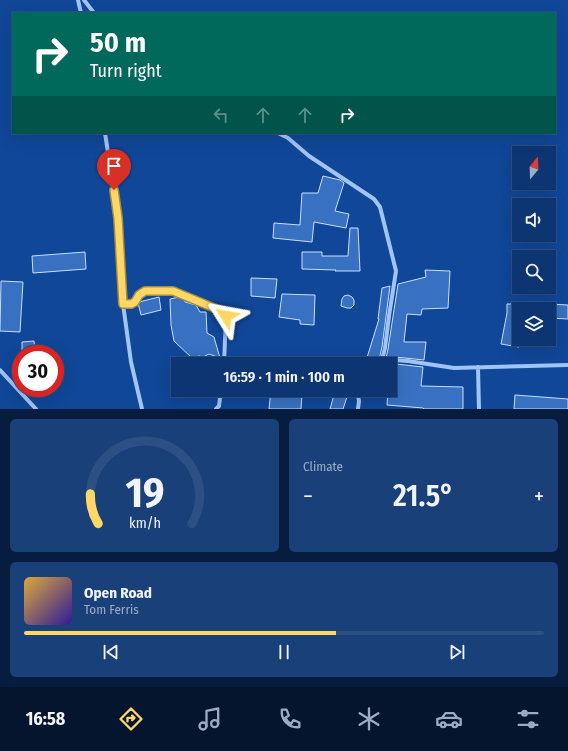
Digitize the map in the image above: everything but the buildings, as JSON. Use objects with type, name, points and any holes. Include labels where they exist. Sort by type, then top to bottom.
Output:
[{"type":"street","points":[[78,0],[81,12]]},
{"type":"street","points":[[84,0],[93,12]]},
{"type":"street","points":[[105,134],[118,218],[123,304],[131,362],[142,409]]},
{"type":"street","points":[[280,134],[288,138],[309,156],[374,199],[380,207],[396,270],[383,357]]},
{"type":"street","points":[[123,304],[131,304],[135,302],[139,295],[145,291],[173,291],[224,312],[226,316],[224,357]]},
{"type":"street","points":[[397,360],[454,368],[568,364]]},
{"type":"street","points":[[478,367],[479,409]]},
{"type":"street","points":[[0,370],[36,409]]},
{"type":"street","points":[[216,409],[219,406],[220,397]]},
{"type":"street","points":[[358,397],[358,409]]},
{"type":"route","points":[[114,190],[118,218],[123,304],[131,304],[135,302],[139,295],[145,291],[173,291],[219,309],[224,312],[226,316]]}]
